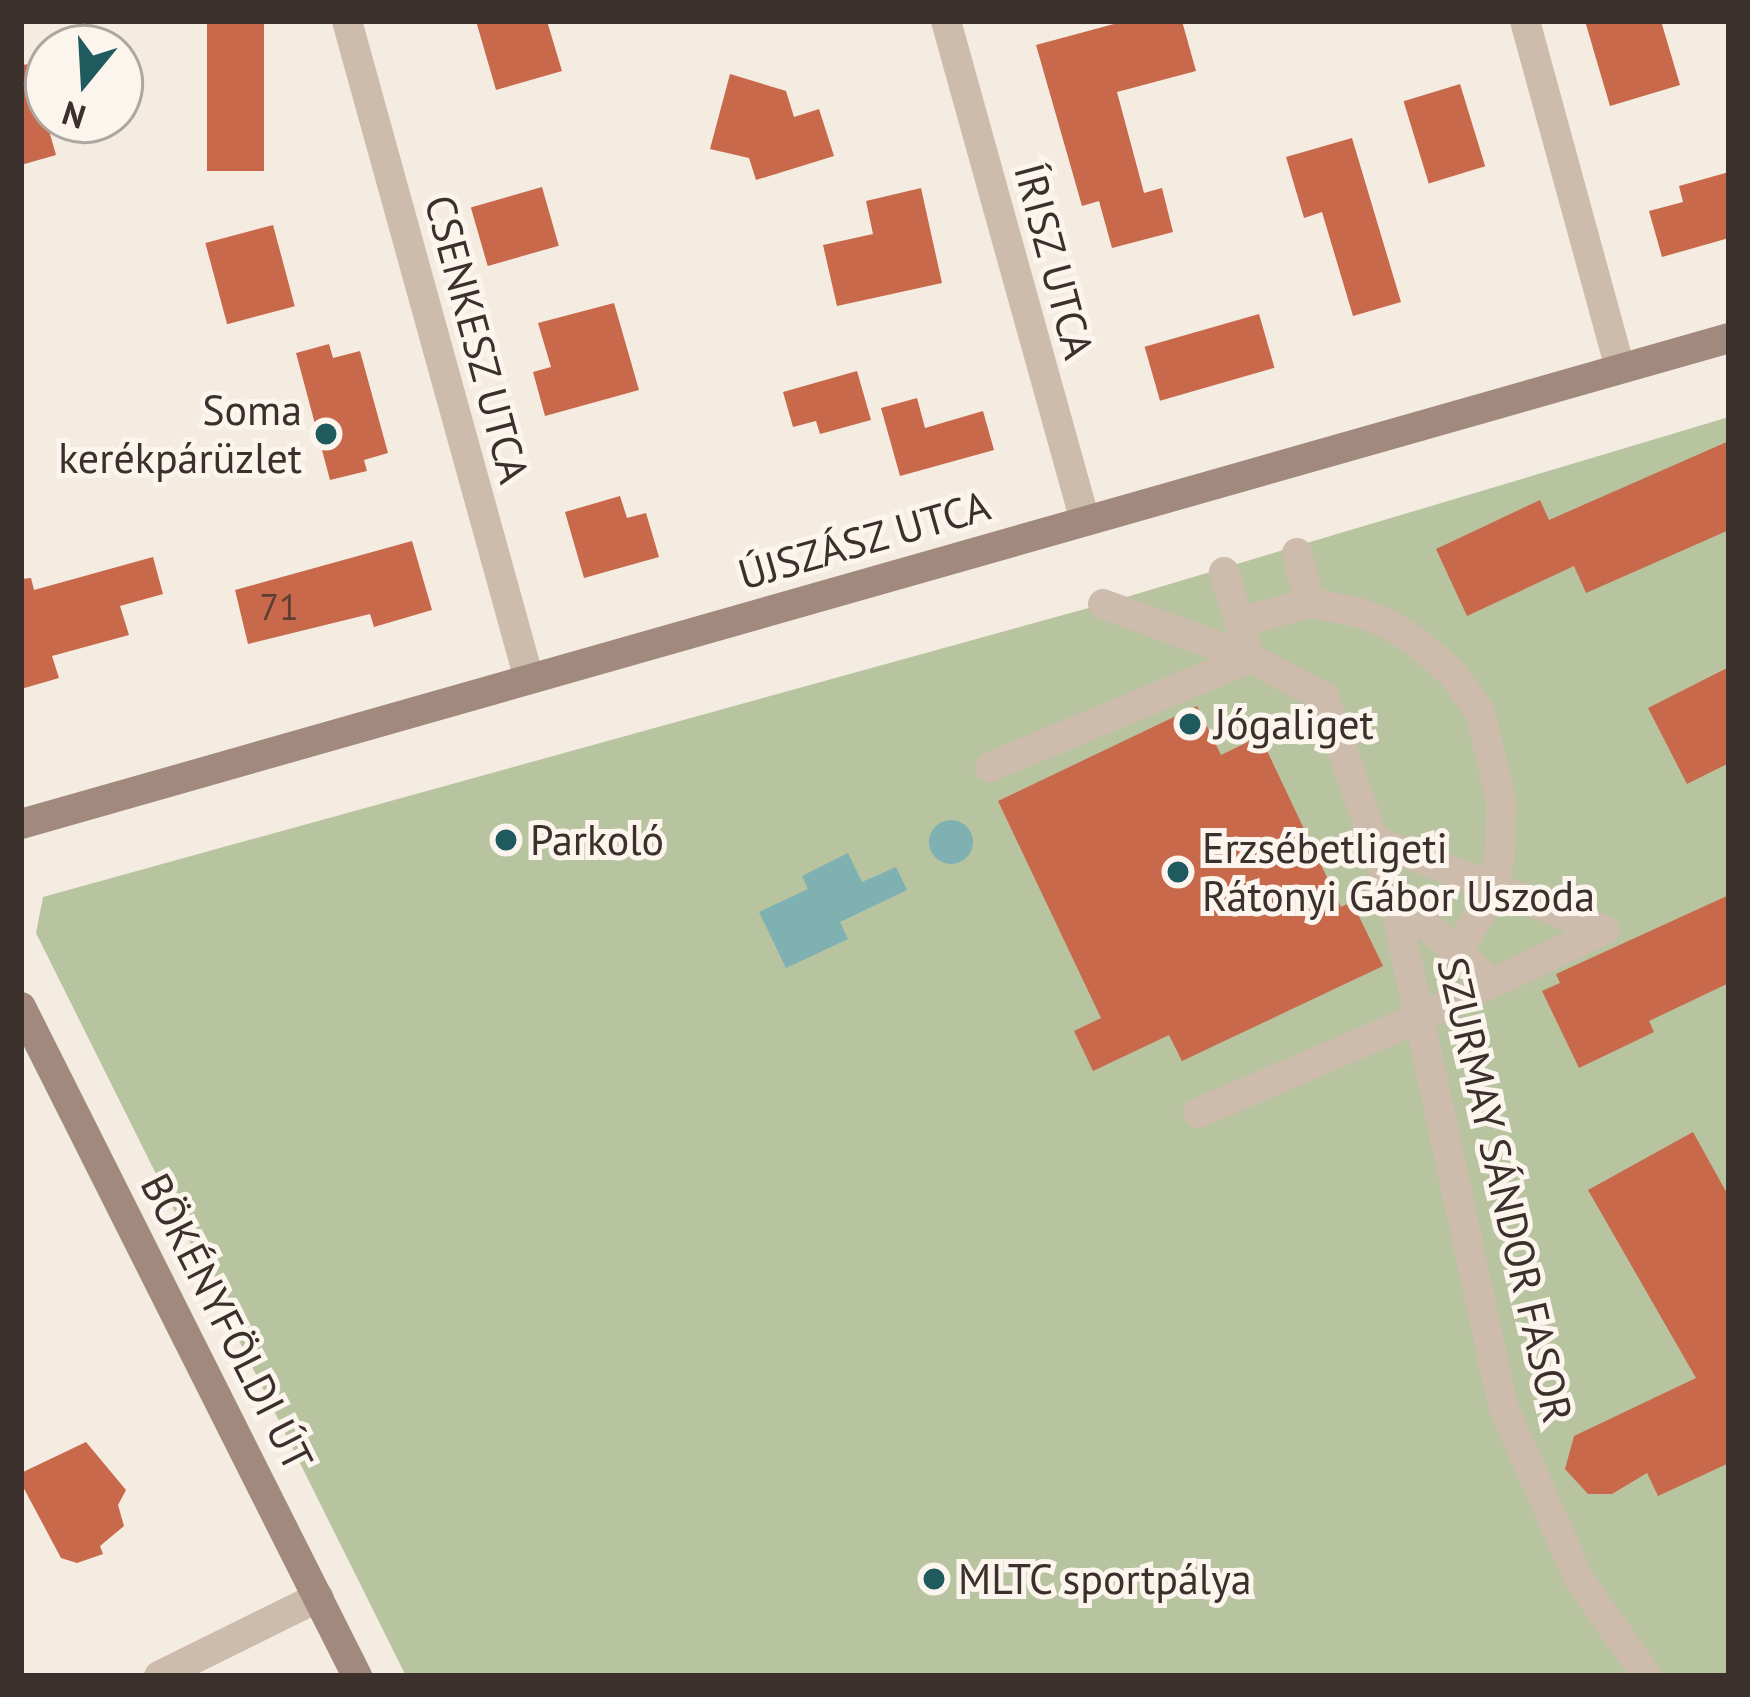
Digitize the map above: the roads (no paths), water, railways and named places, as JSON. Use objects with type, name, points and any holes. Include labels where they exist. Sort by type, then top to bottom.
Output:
[{"type":"street","name":"CSENKESZ UTCA","points":[[346,21],[529,679]]},
{"type":"street","name":"ÍRISZ UTCA","points":[[946,21],[1085,521]]},
{"type":"street","points":[[1525,21],[1620,368]]},
{"type":"street","name":"ÚJSZÁSZ UTCA","points":[[21,824],[1729,338]]},
{"type":"street","points":[[1298,554],[1310,603]]},
{"type":"street","points":[[1224,572],[1250,658]]},
{"type":"street","points":[[1239,622],[1310,603],[1388,623],[1453,674],[1480,712],[1501,801],[1495,887],[1457,953]]},
{"type":"street","points":[[1103,604],[1250,658],[1324,698],[1393,896]]},
{"type":"street","points":[[990,767],[1250,658]]},
{"type":"street","points":[[1198,1113],[1419,1018],[1604,930],[1375,842]]},
{"type":"street","name":"SZURMAY SÁNDOR FASOR","points":[[1393,896],[1492,983]]},
{"type":"street","name":"SZURMAY SÁNDOR FASOR","points":[[1393,896],[1503,1406],[1579,1579],[1647,1676]]},
{"type":"street","name":"BÖKÉNYFÖLDI ÚT","points":[[21,1007],[357,1676]]},
{"type":"street","points":[[159,1676],[319,1597]]},
{"type":"water","points":[[951,820],[966,827],[973,842],[966,857],[951,864],[936,857],[929,842],[936,827]]},
{"type":"water","points":[[848,853],[862,882],[896,867],[907,890],[840,922],[848,939],[786,968],[759,912],[808,889],[802,876]]},
{"type":"place","name":"Soma kerékpárüzlet","points":[[326,434]]},
{"type":"place","name":"Jógaliget","points":[[1190,724]]},
{"type":"place","name":"Parkoló","points":[[506,840]]},
{"type":"place","name":"Erzsébetligeti Rátonyi Gábor Uszoda","points":[[1178,872]]},
{"type":"place","name":"MLTC sportpálya","points":[[934,1579]]}]
